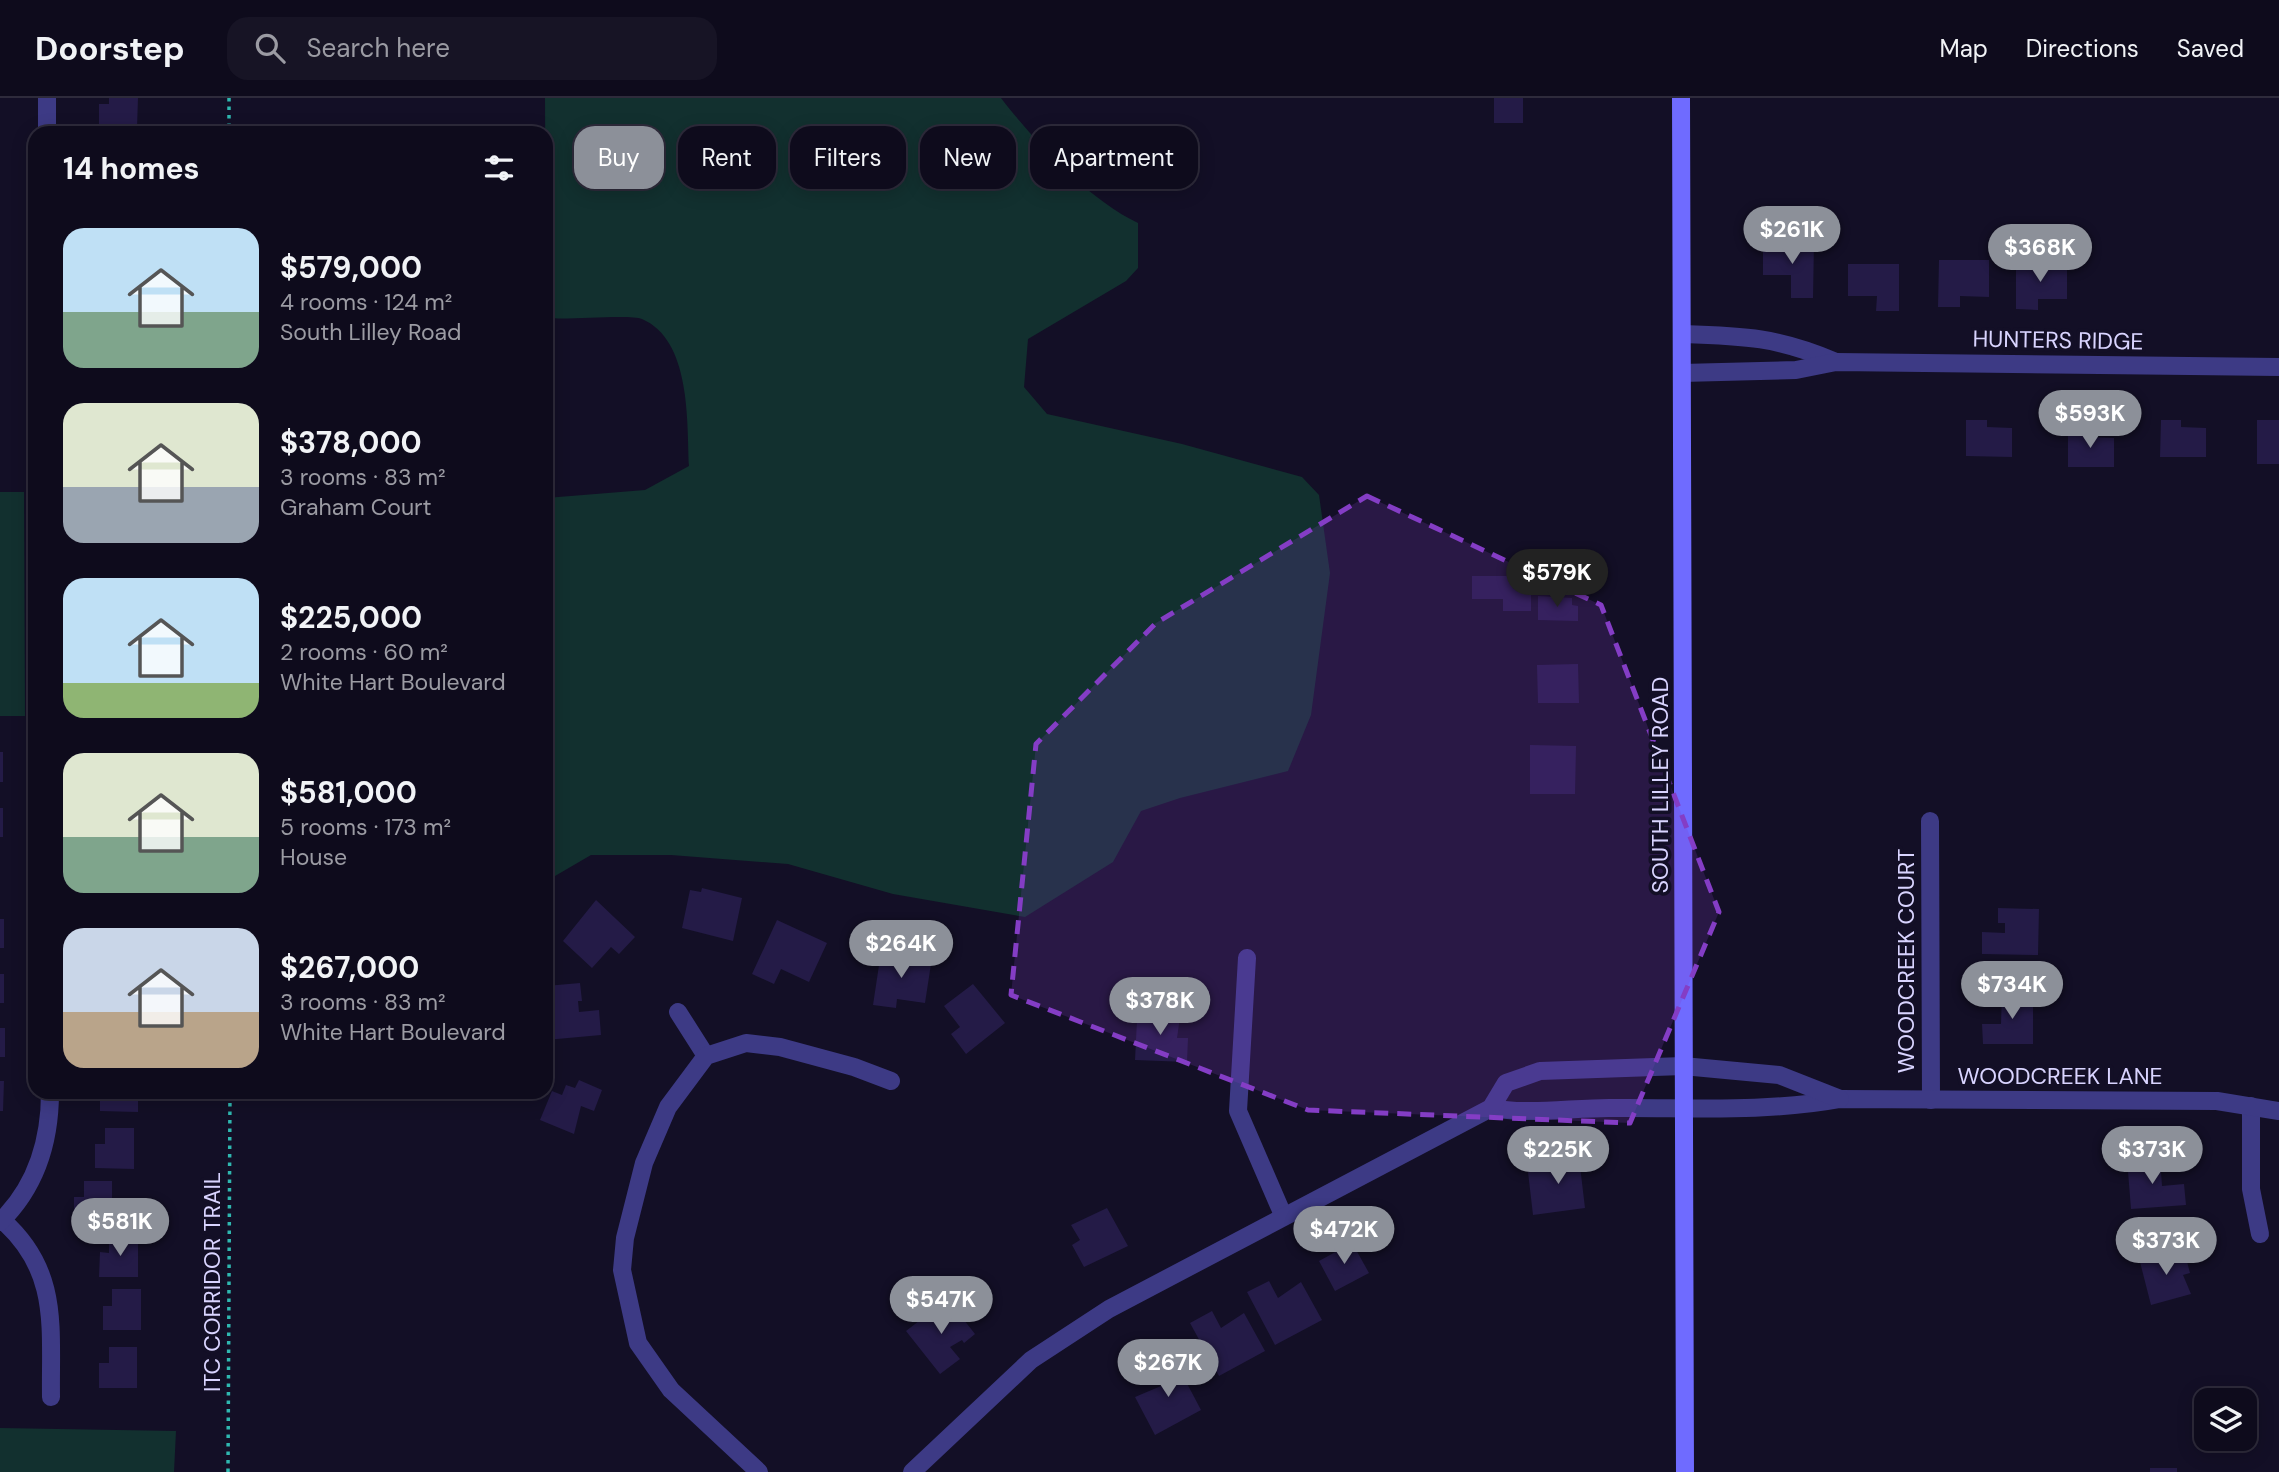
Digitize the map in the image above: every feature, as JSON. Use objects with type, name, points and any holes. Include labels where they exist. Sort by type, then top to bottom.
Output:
[{"type":"street","points":[[47,98],[47,126]]},
{"type":"street","name":"SOUTH LILLEY ROAD","points":[[1681,98],[1685,1472]]},
{"type":"street","name":"HUNTERS RIDGE","points":[[1682,334],[1752,336],[1794,344],[1836,362]]},
{"type":"street","name":"HUNTERS RIDGE","points":[[1682,373],[1796,370],[1836,362],[2279,368]]},
{"type":"street","name":"WOODCREEK COURT","points":[[1930,821],[1931,1100]]},
{"type":"street","points":[[1247,958],[1238,1111],[1283,1215]]},
{"type":"street","points":[[678,1012],[706,1056]]},
{"type":"street","points":[[759,1472],[671,1390],[638,1343],[622,1270],[625,1238],[644,1163],[668,1107],[706,1056],[746,1043],[780,1048],[854,1067],[891,1081]]},
{"type":"street","name":"WOODCREEK LANE","points":[[1840,1099],[1779,1075],[1683,1066],[1540,1071],[1506,1083],[1491,1108],[1511,1112],[1794,1107],[1840,1099],[2217,1101],[2279,1111]]},
{"type":"street","points":[[50,1099],[47,1140],[37,1169],[23,1196],[1,1221],[31,1250],[46,1284],[50,1307],[51,1397]]},
{"type":"street","points":[[2251,1106],[2251,1189],[2260,1234]]},
{"type":"street","points":[[912,1472],[972,1412],[1031,1360],[1109,1309],[1283,1215],[1491,1108]]},
{"type":"path","points":[[229,98],[229,126]]},
{"type":"path","name":"ITC CORRIDOR TRAIL","points":[[228,1472],[230,1099]]},
{"type":"highlighted area","points":[[1367,496],[1601,605],[1719,912],[1630,1123],[1308,1110],[1011,995],[1036,744],[1156,623]]},
{"type":"green space","points":[[545,98],[1001,98],[1030,133],[1030,189],[1087,189],[1119,213],[1138,223],[1138,268],[1126,281],[1028,339],[1024,387],[1047,414],[1182,444],[1302,477],[1319,495],[1330,573],[1311,715],[1288,771],[1180,798],[1141,811],[1113,862],[1025,917],[893,894],[788,864],[671,855],[591,855],[553,875],[553,497],[645,490],[689,466],[683,384],[670,344],[658,330],[636,318],[553,318],[553,126],[545,126]]},
{"type":"green space","points":[[0,492],[24,492],[25,716],[0,716]]},
{"type":"green space","points":[[0,1428],[176,1431],[174,1472],[0,1472]]},
{"type":"building","points":[[109,98],[138,98],[137,126],[99,126],[99,104],[109,104]]},
{"type":"building","points":[[1494,98],[1523,98],[1523,123],[1494,123]]},
{"type":"building","points":[[1763,243],[1814,243],[1813,298],[1791,298],[1791,275],[1763,275]]},
{"type":"building","points":[[1939,260],[1989,260],[1989,297],[1960,296],[1960,307],[1938,307]]},
{"type":"building","points":[[2016,263],[2067,263],[2067,299],[2038,299],[2038,310],[2016,309]]},
{"type":"building","points":[[1848,264],[1899,264],[1899,311],[1876,311],[1877,296],[1848,296]]},
{"type":"building","points":[[1966,420],[1987,420],[1987,427],[2012,428],[2012,457],[1966,456]]},
{"type":"building","points":[[2161,420],[2181,420],[2181,427],[2206,428],[2206,457],[2160,457]]},
{"type":"building","points":[[2257,420],[2279,420],[2279,464],[2257,464]]},
{"type":"building","points":[[2068,430],[2089,431],[2089,437],[2114,438],[2114,467],[2068,467]]},
{"type":"building","points":[[1472,576],[1531,576],[1531,611],[1503,611],[1503,599],[1472,599]]},
{"type":"building","points":[[1538,596],[1572,598],[1572,605],[1578,606],[1578,621],[1538,620]]},
{"type":"building","points":[[1578,664],[1579,703],[1538,703],[1537,665]]},
{"type":"building","points":[[1530,745],[1576,746],[1575,794],[1530,794]]},
{"type":"building","points":[[0,752],[3,752],[3,782],[0,782]]},
{"type":"building","points":[[0,808],[3,808],[3,837],[0,837]]},
{"type":"building","points":[[702,888],[742,898],[733,941],[682,928],[690,890],[701,892]]},
{"type":"building","points":[[596,900],[635,937],[619,954],[611,947],[592,968],[563,941]]},
{"type":"building","points":[[1998,908],[2039,909],[2038,955],[1982,954],[1982,932],[2005,933],[2005,923],[1998,923]]},
{"type":"building","points":[[0,919],[4,919],[4,948],[0,948]]},
{"type":"building","points":[[777,920],[827,943],[809,982],[781,969],[774,984],[752,974]]},
{"type":"building","points":[[881,952],[919,958],[919,962],[931,964],[925,1003],[897,999],[896,1008],[873,1005]]},
{"type":"building","points":[[0,974],[4,974],[4,1003],[0,1003]]},
{"type":"building","points":[[580,983],[582,1001],[578,1001],[579,1012],[599,1010],[601,1035],[553,1039],[553,985]]},
{"type":"building","points":[[973,984],[1005,1023],[966,1054],[951,1034],[960,1027],[944,1006]]},
{"type":"building","points":[[2002,993],[2033,993],[2033,1044],[1983,1044],[1982,1024],[2001,1024]]},
{"type":"building","points":[[1142,1008],[1181,1010],[1177,1038],[1188,1038],[1187,1062],[1135,1060],[1137,1020],[1141,1021]]},
{"type":"building","points":[[0,1028],[5,1028],[5,1057],[0,1057]]},
{"type":"building","points":[[579,1080],[602,1090],[594,1111],[581,1106],[574,1134],[540,1120],[549,1099],[553,1099],[553,1091],[562,1095],[566,1085],[575,1088]]},
{"type":"building","points":[[0,1081],[4,1081],[3,1111],[0,1111]]},
{"type":"building","points":[[100,1099],[138,1099],[138,1112],[100,1111]]},
{"type":"building","points":[[105,1128],[134,1128],[134,1169],[95,1168],[95,1144],[105,1144]]},
{"type":"building","points":[[1578,1149],[1585,1208],[1533,1215],[1528,1172],[1556,1171],[1554,1152]]},
{"type":"building","points":[[2160,1157],[2162,1186],[2184,1184],[2186,1205],[2131,1209],[2127,1159]]},
{"type":"building","points":[[84,1181],[112,1181],[112,1221],[74,1221],[74,1197],[84,1197]]},
{"type":"building","points":[[1107,1208],[1128,1246],[1084,1267],[1072,1245],[1080,1240],[1071,1225]]},
{"type":"building","points":[[109,1236],[138,1236],[138,1277],[99,1277],[100,1252],[109,1253]]},
{"type":"building","points":[[1350,1239],[1369,1273],[1335,1291],[1319,1261],[1339,1250],[1337,1246]]},
{"type":"building","points":[[2184,1250],[2190,1273],[2183,1275],[2191,1294],[2151,1305],[2140,1262]]},
{"type":"building","points":[[1269,1281],[1278,1298],[1301,1282],[1322,1320],[1275,1345],[1247,1292]]},
{"type":"building","points":[[112,1289],[141,1289],[141,1330],[103,1330],[103,1306],[112,1306]]},
{"type":"building","points":[[949,1301],[975,1334],[964,1343],[962,1340],[950,1347],[960,1359],[940,1374],[906,1331]]},
{"type":"building","points":[[1212,1311],[1221,1328],[1244,1313],[1265,1351],[1219,1376],[1190,1323]]},
{"type":"building","points":[[109,1347],[137,1347],[137,1388],[99,1388],[99,1363],[109,1363]]},
{"type":"building","points":[[1173,1357],[1201,1410],[1155,1435],[1135,1397],[1161,1386],[1152,1369]]},
{"type":"building","points":[[2150,1468],[2177,1468],[2177,1472],[2150,1472]]}]
